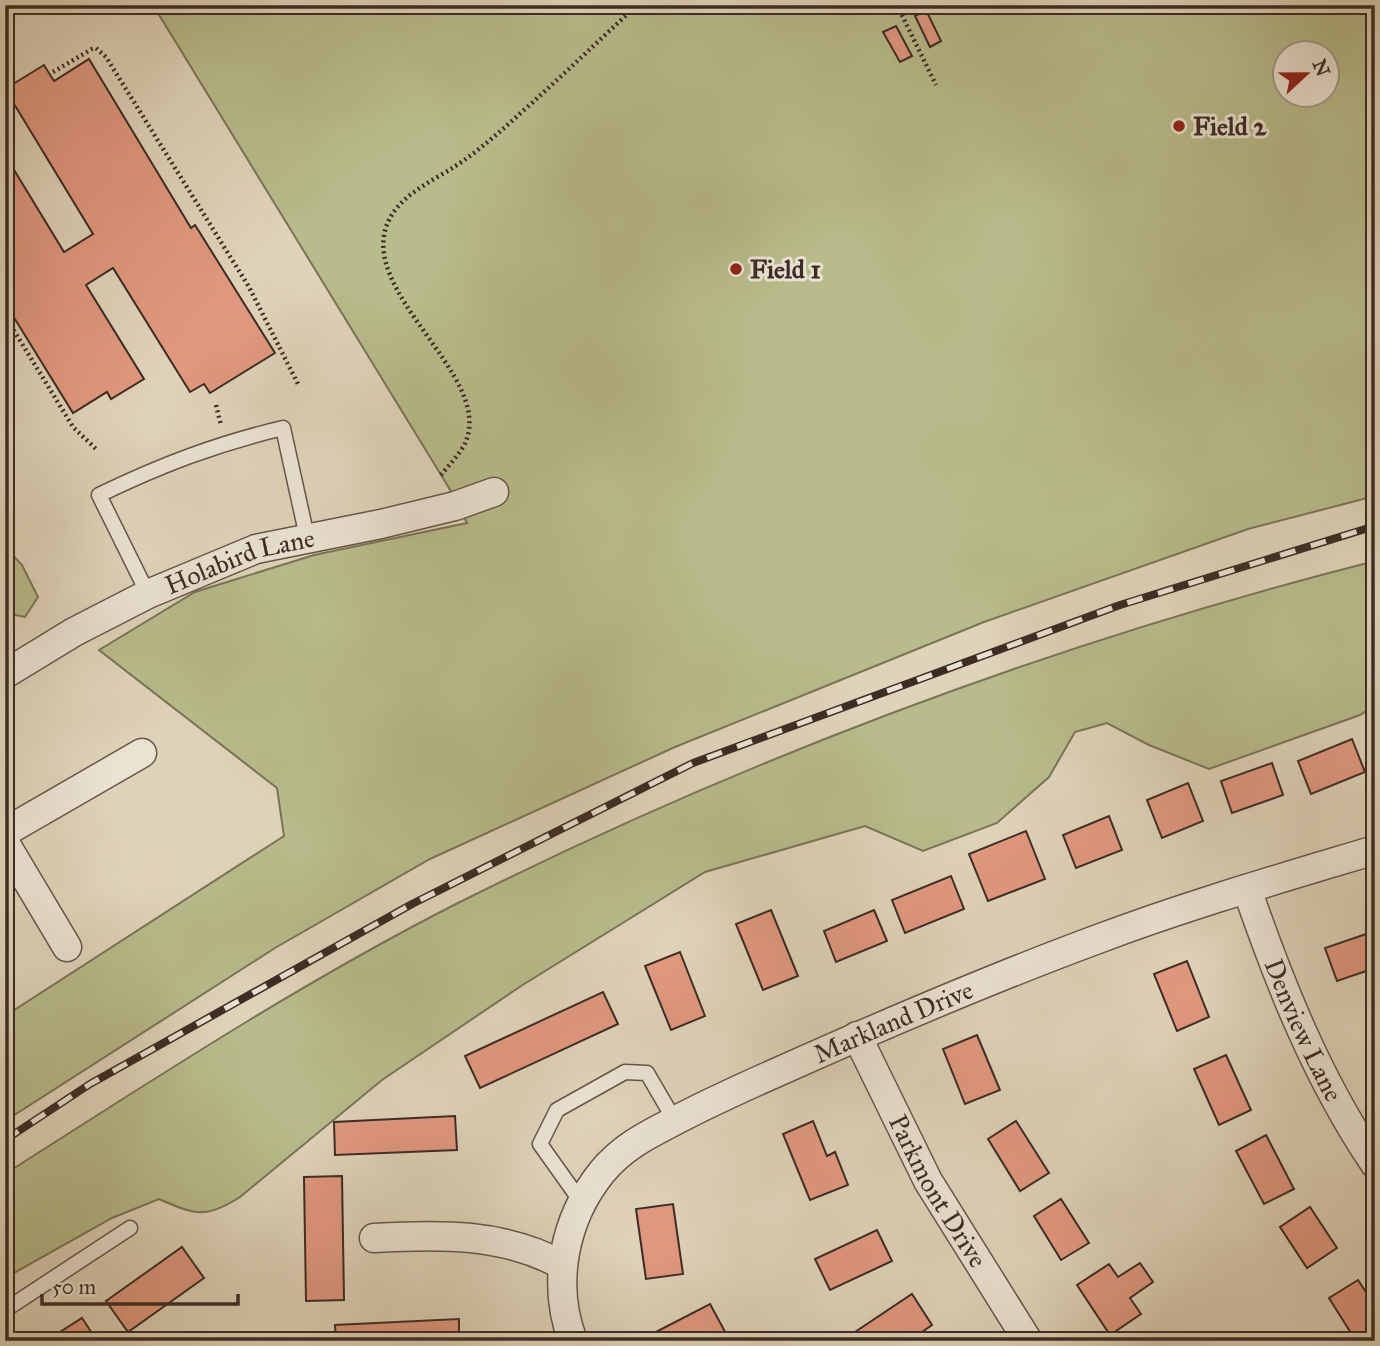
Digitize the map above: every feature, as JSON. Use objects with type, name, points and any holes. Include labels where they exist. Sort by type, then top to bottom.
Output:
[{"type":"street","name":"Holabird Lane","points":[[5,674],[74,632],[148,594],[256,549],[381,524],[443,509],[494,492]]},
{"type":"street","points":[[5,832],[142,753]]},
{"type":"street","points":[[5,843],[67,947]]},
{"type":"street","name":"Markland Drive","points":[[573,1341],[563,1306],[562,1265],[568,1235],[582,1203],[602,1171],[634,1142],[723,1096],[913,1011],[1100,938],[1375,850]]},
{"type":"street","name":"Denview Lane","points":[[1247,889],[1272,962],[1315,1062],[1346,1122],[1375,1164]]},
{"type":"street","name":"Parkmont Drive","points":[[857,1036],[928,1181],[1028,1341]]},
{"type":"street","points":[[374,1238],[446,1235],[485,1239],[522,1247],[562,1265]]},
{"type":"lane","points":[[148,594],[99,495],[158,467],[215,446],[283,428],[307,537]]},
{"type":"lane","points":[[582,1203],[540,1144],[557,1110],[625,1072],[647,1073],[675,1121]]},
{"type":"lane","points":[[5,1310],[130,1228]]},
{"type":"path","points":[[441,475],[466,441],[468,411],[454,378],[393,281],[384,262],[382,246],[389,220],[407,198],[479,150],[636,5]]},
{"type":"path","points":[[897,5],[936,85]]},
{"type":"path","points":[[53,72],[92,49],[96,48],[106,57],[249,287],[299,384]]},
{"type":"path","points":[[5,316],[73,426],[97,450]]},
{"type":"green space","points":[[153,5],[1375,5],[1375,496],[1248,529],[984,622],[675,747],[430,859],[275,948],[5,1121],[5,1016],[284,836],[277,788],[99,650],[195,592],[314,555],[467,523],[449,488]]},
{"type":"green space","points":[[5,547],[22,565],[38,597],[25,617],[5,613]]},
{"type":"green space","points":[[1375,561],[1375,705],[1360,715],[1209,769],[1149,745],[1107,723],[1075,732],[1049,777],[997,823],[923,851],[865,826],[705,872],[521,986],[382,1080],[228,1204],[209,1212],[200,1212],[182,1209],[159,1199],[112,1218],[5,1278],[5,1174],[282,1000],[396,935],[565,851],[677,801],[905,708],[1138,628]]},
{"type":"building","points":[[926,10],[941,41],[930,47],[915,16]]},
{"type":"building","points":[[896,26],[912,56],[900,62],[883,32]]},
{"type":"building","points":[[89,59],[191,228],[195,225],[275,353],[210,393],[204,384],[190,392],[113,268],[86,285],[144,379],[111,399],[107,392],[73,413],[5,303],[5,155],[64,252],[93,234],[5,89],[44,65],[54,81]]},
{"type":"building","points":[[1352,739],[1365,772],[1311,794],[1298,761]]},
{"type":"building","points":[[1272,763],[1283,795],[1232,813],[1221,781]]},
{"type":"building","points":[[1188,783],[1203,821],[1162,838],[1147,800]]},
{"type":"building","points":[[1109,816],[1122,850],[1076,868],[1063,835]]},
{"type":"building","points":[[1026,831],[1045,879],[988,901],[969,854]]},
{"type":"building","points":[[951,876],[964,909],[905,933],[892,900]]},
{"type":"building","points":[[771,910],[798,976],[763,990],[736,924]]},
{"type":"building","points":[[874,910],[887,941],[836,962],[824,931]]},
{"type":"building","points":[[1375,931],[1375,968],[1337,981],[1325,948]]},
{"type":"building","points":[[680,952],[705,1016],[671,1030],[645,966]]},
{"type":"building","points":[[1187,961],[1209,1017],[1177,1031],[1154,974]]},
{"type":"building","points":[[603,992],[618,1024],[480,1088],[465,1056]]},
{"type":"building","points":[[977,1035],[1000,1090],[965,1104],[943,1049]]},
{"type":"building","points":[[1226,1055],[1251,1110],[1219,1125],[1194,1069]]},
{"type":"building","points":[[455,1116],[457,1150],[335,1155],[334,1122]]},
{"type":"building","points":[[813,1121],[827,1156],[835,1152],[848,1185],[810,1200],[783,1134]]},
{"type":"building","points":[[1016,1121],[1049,1173],[1020,1191],[988,1139]]},
{"type":"building","points":[[1266,1135],[1294,1189],[1264,1204],[1236,1151]]},
{"type":"building","points":[[342,1176],[344,1300],[306,1301],[304,1177]]},
{"type":"building","points":[[1061,1199],[1089,1243],[1061,1260],[1034,1216]]},
{"type":"building","points":[[673,1204],[683,1274],[646,1279],[636,1209]]},
{"type":"building","points":[[1310,1207],[1337,1248],[1307,1268],[1280,1227]]},
{"type":"building","points":[[877,1230],[892,1261],[830,1290],[815,1259]]},
{"type":"building","points":[[182,1247],[204,1278],[128,1332],[106,1301]]},
{"type":"building","points":[[1140,1263],[1153,1282],[1130,1298],[1141,1314],[1110,1335],[1077,1285],[1109,1264],[1118,1277]]},
{"type":"building","points":[[1358,1280],[1375,1306],[1375,1328],[1356,1341],[1329,1298]]},
{"type":"building","points":[[912,1294],[932,1325],[909,1341],[856,1341],[852,1334]]},
{"type":"building","points":[[710,1304],[729,1339],[650,1341],[648,1336]]},
{"type":"building","points":[[82,1318],[97,1341],[46,1341]]},
{"type":"building","points":[[459,1319],[459,1341],[336,1341],[335,1325]]},
{"type":"railway","points":[[5,1140],[90,1084],[412,904],[693,763],[1120,605],[1375,526]]},
{"type":"place","name":"Field 2","points":[[1179,126]]},
{"type":"place","name":"Field 1","points":[[736,269]]}]
